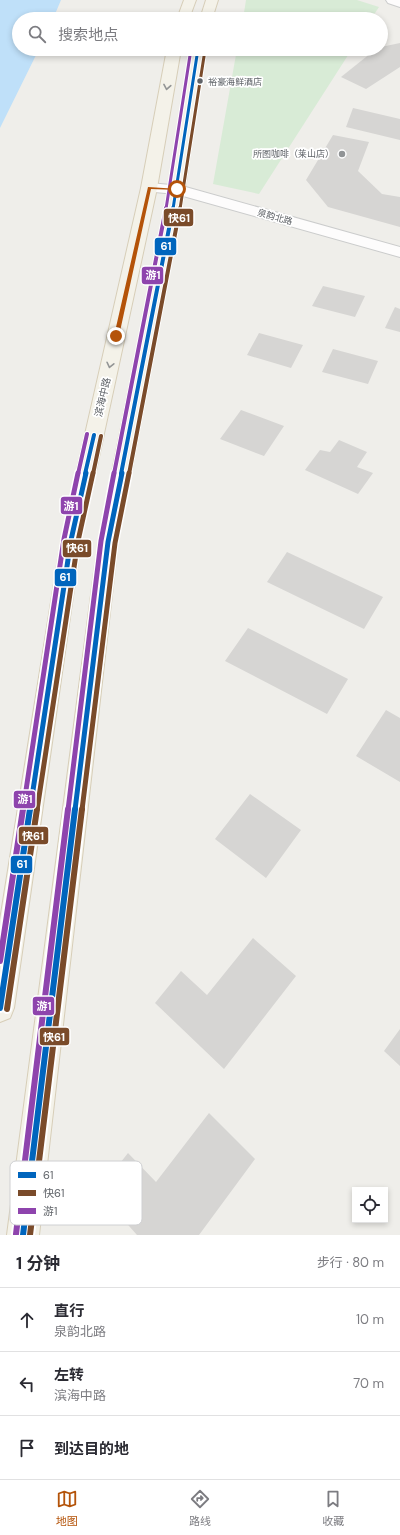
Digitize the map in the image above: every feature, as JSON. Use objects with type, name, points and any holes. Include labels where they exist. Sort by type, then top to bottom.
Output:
[{"type":"main road","points":[[186,12],[190,0]]},
{"type":"main road","points":[[208,12],[212,0]]},
{"type":"main road","name":"滨海中路","points":[[0,1008],[71,540],[149,188],[173,56]]},
{"type":"main road","points":[[32,1161],[108,542],[177,189],[197,56]]},
{"type":"main road","points":[[23,1235],[24,1225]]},
{"type":"street","points":[[392,0],[400,3]]},
{"type":"street","name":"泉韵北路","points":[[149,188],[177,189],[400,252]]},
{"type":"green space","points":[[246,0],[357,0],[379,7],[376,12],[244,12]]},
{"type":"green space","points":[[236,56],[348,56],[259,194],[213,184]]},
{"type":"water","points":[[0,0],[61,0],[56,12],[12,12],[12,56],[36,56],[0,128]]},
{"type":"building","points":[[400,43],[400,67],[366,89],[341,77],[367,56],[388,56],[388,46]]},
{"type":"building","points":[[353,108],[400,119],[400,140],[346,127]]},
{"type":"building","points":[[333,135],[369,142],[358,171],[382,194],[400,197],[400,227],[328,207],[306,180]]},
{"type":"building","points":[[323,286],[365,296],[355,317],[312,306]]},
{"type":"building","points":[[395,307],[400,309],[400,332],[385,328]]},
{"type":"building","points":[[259,333],[303,345],[291,368],[247,355]]},
{"type":"building","points":[[333,349],[378,361],[368,384],[322,372]]},
{"type":"building","points":[[241,410],[284,426],[264,456],[220,439]]},
{"type":"building","points":[[339,440],[367,452],[357,467],[373,473],[358,494],[305,470],[320,450],[330,452]]},
{"type":"building","points":[[287,552],[383,597],[364,629],[267,582]]},
{"type":"building","points":[[248,628],[348,679],[327,714],[225,661]]},
{"type":"building","points":[[386,710],[400,718],[400,782],[356,756]]},
{"type":"building","points":[[250,794],[301,830],[266,878],[215,839]]},
{"type":"building","points":[[253,938],[296,976],[224,1069],[155,1003],[181,971],[207,995]]},
{"type":"building","points":[[400,1029],[400,1066],[384,1051]]},
{"type":"building","points":[[209,1113],[255,1159],[199,1235],[137,1235],[128,1225],[142,1225],[142,1168],[156,1182]]},
{"type":"building","points":[[128,1153],[136,1161],[122,1161]]},
{"type":"transit line","name":"游1","points":[[25,1161],[101,541],[170,188],[190,56]]},
{"type":"transit line","name":"61","points":[[32,1161],[108,542],[177,189],[197,56]]},
{"type":"transit line","name":"快61","points":[[39,1161],[115,543],[184,190],[204,56]]},
{"type":"transit line","name":"游1","points":[[0,961],[64,539],[87,434]]},
{"type":"transit line","name":"61","points":[[0,1008],[71,540],[94,435]]},
{"type":"transit line","name":"快61","points":[[7,1009],[78,541],[101,436]]},
{"type":"transit line","name":"游1","points":[[16,1234],[17,1225]]},
{"type":"transit line","name":"61","points":[[23,1235],[24,1225]]},
{"type":"transit line","name":"快61","points":[[30,1235],[31,1225]]},
{"type":"place","name":"裕豪海鲜酒店","points":[[200,81]]},
{"type":"place","name":"所图咖啡（莱山店）","points":[[342,154]]},
{"type":"route","points":[[116,336],[149,188],[177,189]]}]
